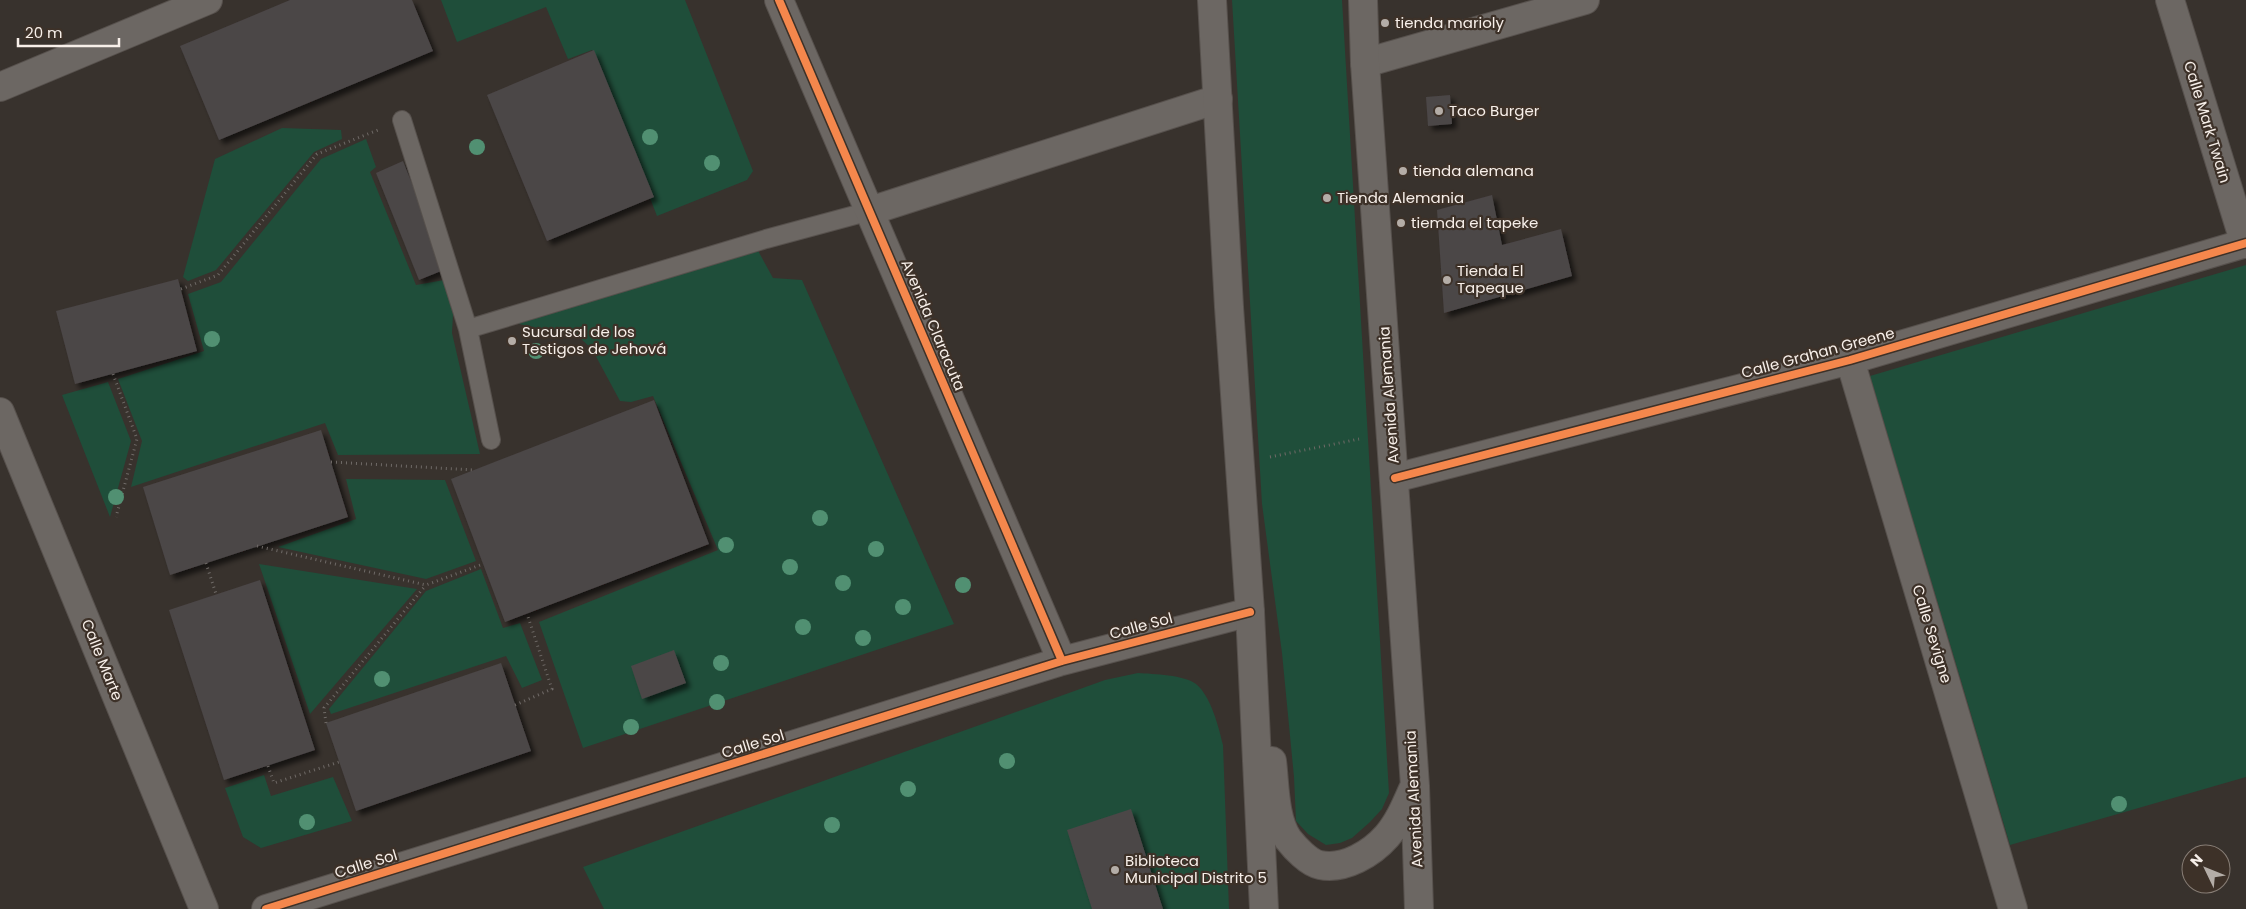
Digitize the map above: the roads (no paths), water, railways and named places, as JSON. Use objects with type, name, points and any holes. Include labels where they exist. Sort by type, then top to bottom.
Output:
[{"type":"street","points":[[0,87],[208,0]]},
{"type":"street","name":"Avenida Claracuta","points":[[780,0],[1062,661]]},
{"type":"street","points":[[1212,0],[1250,612],[1264,909]]},
{"type":"street","name":"Avenida Alemania","points":[[1363,0],[1365,63],[1415,786],[1419,909]]},
{"type":"street","points":[[1365,63],[1585,0]]},
{"type":"street","name":"Calle Mark Twain","points":[[2170,0],[2245,243]]},
{"type":"street","points":[[870,211],[1218,99]]},
{"type":"street","name":"Calle Grahan Greene","points":[[1395,478],[1850,360],[2245,243]]},
{"type":"street","name":"Calle Sevigne","points":[[1850,360],[2013,909]]},
{"type":"street","name":"Calle Marte","points":[[0,412],[204,909]]},
{"type":"street","name":"Calle Sol","points":[[266,909],[1062,661],[1250,612]]},
{"type":"street","points":[[1252,685],[1266,722],[1280,822],[1288,838],[1303,855],[1319,865],[1349,863],[1374,849],[1401,816],[1415,786]]},
{"type":"street","points":[[347,909],[356,882]]},
{"type":"lane","points":[[402,120],[468,329],[491,440]]},
{"type":"lane","points":[[468,329],[766,239],[870,211]]},
{"type":"place","name":"tienda marioly","points":[[1385,23]]},
{"type":"place","name":"Taco Burger","points":[[1439,111]]},
{"type":"place","name":"tienda alemana","points":[[1403,171]]},
{"type":"place","name":"Tienda Alemania","points":[[1327,198]]},
{"type":"place","name":"tiemda el tapeke","points":[[1401,223]]},
{"type":"place","name":"Tienda El Tapeque","points":[[1447,280]]},
{"type":"place","name":"Sucursal de los Testigos de Jehová","points":[[512,341]]},
{"type":"place","name":"Biblioteca Municipal Distrito 5","points":[[1115,870]]}]
